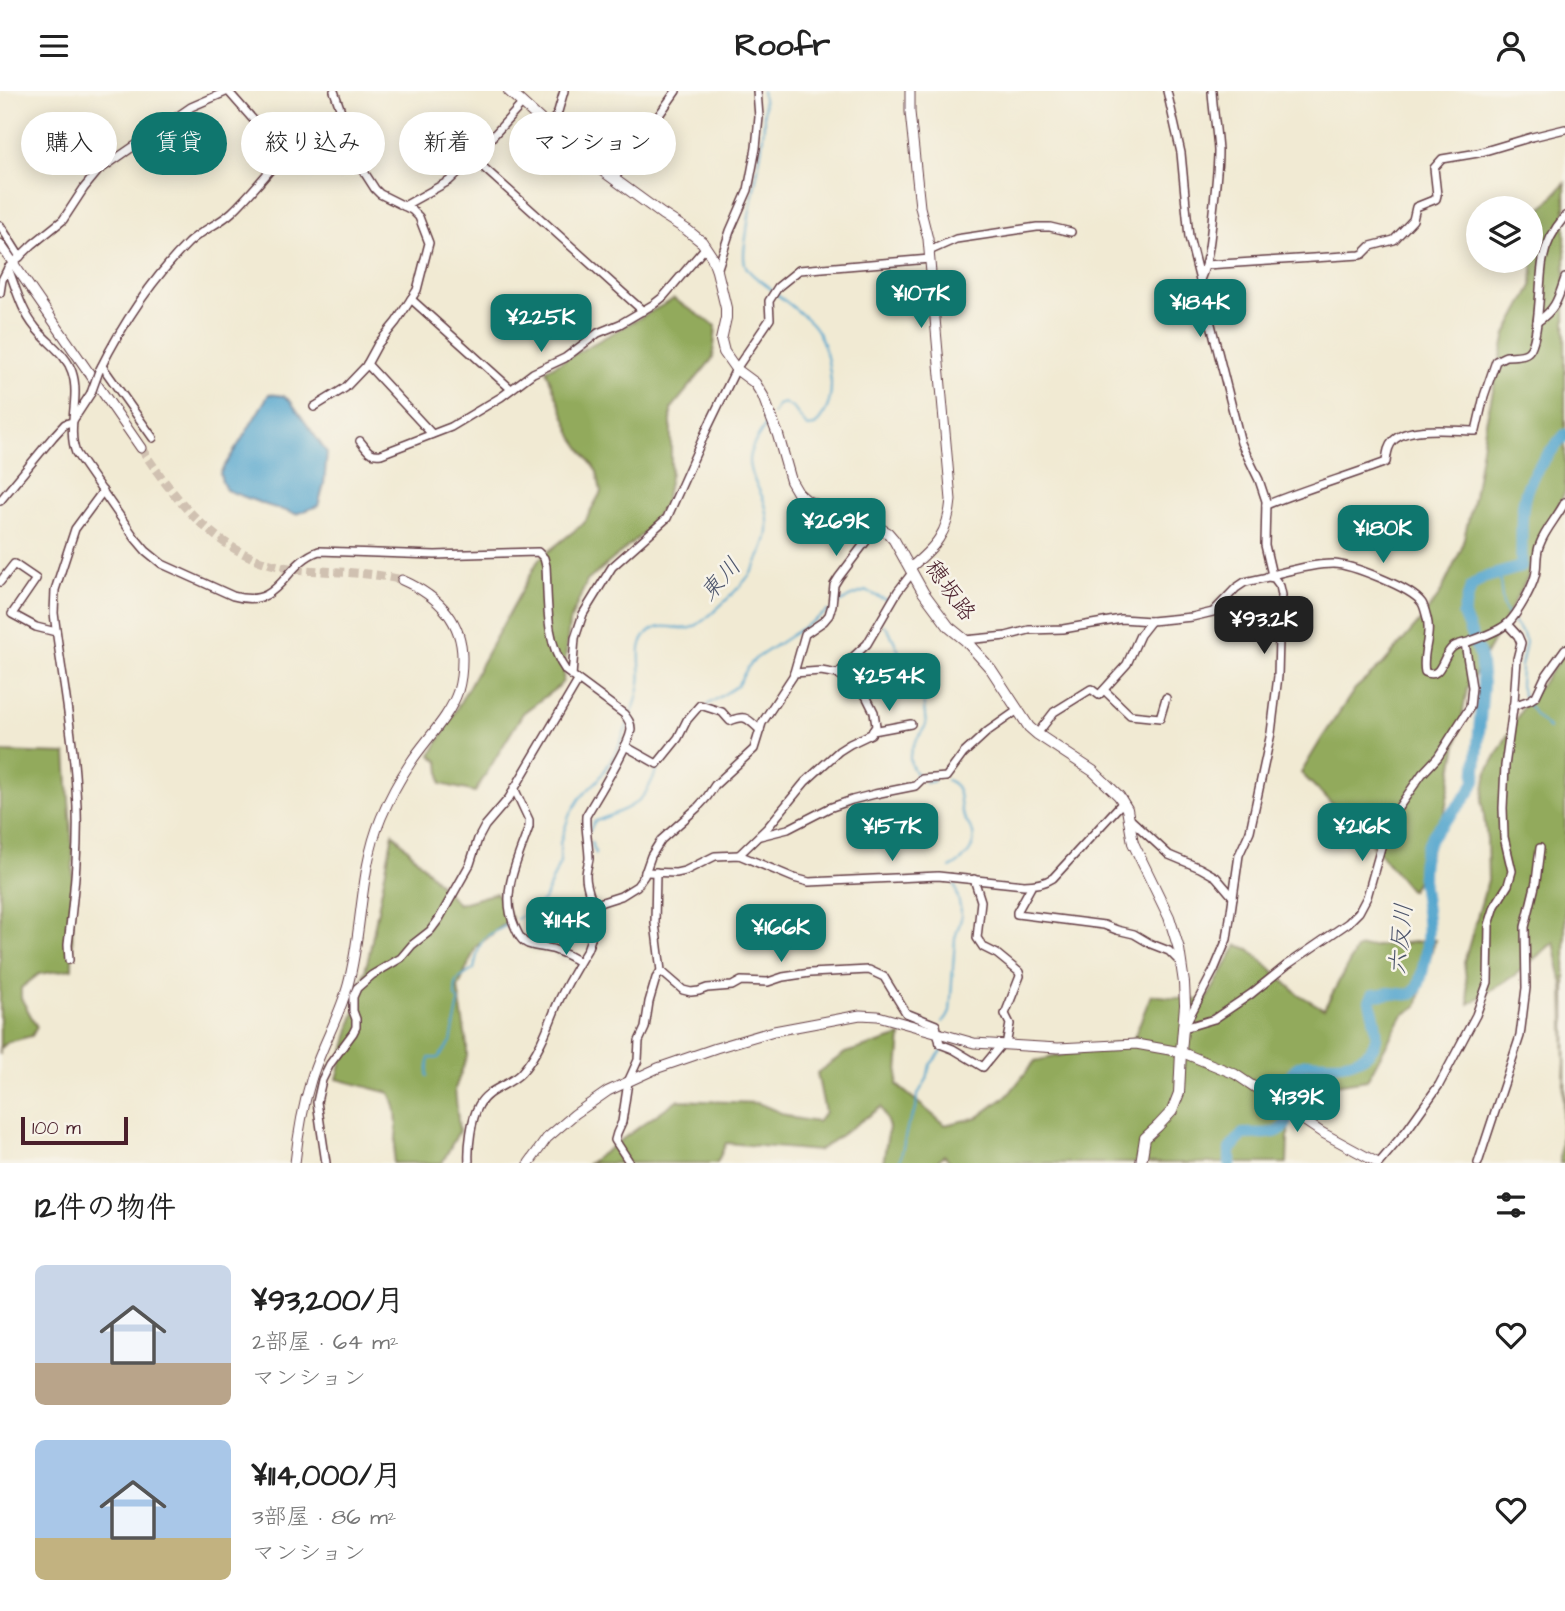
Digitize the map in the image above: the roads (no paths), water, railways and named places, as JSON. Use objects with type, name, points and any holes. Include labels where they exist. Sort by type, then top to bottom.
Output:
[{"type":"main road","name":"穂坂路","points":[[509,91],[532,112]]},
{"type":"main road","name":"穂坂路","points":[[608,175],[687,230],[702,242],[712,257],[726,307],[721,340],[724,352],[736,369],[755,383],[763,396],[791,481],[798,493],[807,501],[888,533],[923,592],[950,627],[991,669],[1029,727],[1093,771],[1107,783],[1127,809],[1133,843],[1169,917],[1184,983],[1179,1094],[1172,1111],[1145,1138],[1141,1163]]},
{"type":"street","points":[[0,293],[2,280],[14,263],[64,220],[98,171],[191,107],[228,91],[279,149],[279,160],[230,213],[198,234],[162,270],[113,342],[82,409],[72,422],[65,424],[52,437],[0,501]]},
{"type":"street","points":[[314,407],[345,388],[367,364],[416,290],[429,243],[419,217],[412,209],[380,194],[350,150],[334,91]]},
{"type":"street","points":[[558,112],[564,91]]},
{"type":"street","points":[[614,179],[676,91]]},
{"type":"street","points":[[717,271],[730,231],[748,190],[759,117],[757,91]]},
{"type":"street","points":[[838,674],[867,644],[911,570],[943,535],[950,509],[928,239],[920,207],[910,91]]},
{"type":"street","points":[[1167,91],[1181,153],[1189,237],[1241,443],[1259,480],[1266,505],[1265,545],[1270,576],[1280,586],[1282,595],[1278,676],[1269,742],[1250,831],[1239,855],[1227,939],[1184,1028]]},
{"type":"street","points":[[1200,281],[1211,240],[1217,174],[1218,149],[1212,91]]},
{"type":"street","points":[[495,134],[523,103]]},
{"type":"street","points":[[1206,265],[1363,254],[1371,246],[1394,240],[1413,220],[1416,207],[1436,199],[1434,168],[1442,159],[1478,153],[1565,129]]},
{"type":"street","points":[[404,206],[455,175]]},
{"type":"street","points":[[492,175],[643,311]]},
{"type":"street","points":[[1266,505],[1310,487],[1386,462],[1389,446],[1394,439],[1403,435],[1442,430],[1476,431],[1496,361],[1506,356],[1528,352],[1533,345],[1542,261],[1555,228],[1565,216]]},
{"type":"street","points":[[0,225],[14,263],[25,313],[66,359],[72,372],[73,446],[76,453],[146,551],[162,563],[242,599],[267,595],[276,589],[301,560],[319,551],[435,555],[538,552],[544,558],[546,566],[548,615],[561,664],[575,678],[624,714],[630,724],[630,734],[625,746],[586,815],[589,859],[586,875],[595,911],[587,950],[557,1004],[541,1042],[520,1074],[485,1097],[479,1104],[469,1146],[469,1163]]},
{"type":"street","points":[[326,1163],[317,1102],[326,1072],[356,1027],[353,1011],[357,988],[372,975],[401,958],[439,919],[470,864],[485,826],[509,798],[575,678],[575,638],[583,614],[612,567],[667,518],[736,369],[770,319],[769,301],[778,287],[799,270],[929,255],[956,239],[1037,227],[1071,232]]},
{"type":"street","points":[[0,244],[141,448]]},
{"type":"street","points":[[360,441],[369,453],[374,455],[451,427],[533,373],[565,358],[598,333],[620,324],[663,297],[705,248]]},
{"type":"street","points":[[1537,322],[1548,315],[1559,299],[1565,278]]},
{"type":"street","points":[[411,299],[511,389]]},
{"type":"street","points":[[367,364],[432,434]]},
{"type":"street","points":[[100,369],[153,437]]},
{"type":"street","points":[[69,960],[68,945],[78,849],[76,792],[54,613],[55,590],[75,530],[103,491]]},
{"type":"street","points":[[965,640],[1063,629],[1121,619],[1151,621],[1192,617],[1213,612],[1245,582],[1335,563],[1390,582],[1410,592],[1421,603],[1427,618],[1429,636],[1423,665],[1425,672],[1435,674],[1453,647],[1509,622],[1535,578],[1541,541],[1565,502]]},
{"type":"street","points":[[593,905],[621,896],[637,885],[661,840],[697,808],[715,785],[754,749],[762,723],[794,673],[805,634],[829,615],[834,585],[877,527]]},
{"type":"street","points":[[0,582],[14,564],[36,579],[12,614],[36,627],[56,632]]},
{"type":"street","points":[[295,1163],[311,1080],[348,986],[373,840],[390,798],[410,763],[450,706],[460,683],[461,645],[446,611],[420,588],[402,580]]},
{"type":"street","points":[[1037,734],[1054,712],[1091,689],[1099,695],[1127,664],[1140,635],[1151,621]]},
{"type":"street","points":[[529,1163],[547,1138],[575,1114],[608,1091],[659,1068],[774,1031],[860,1014],[878,1016],[974,1043],[1058,1048],[1136,1044],[1181,1052],[1235,1074],[1321,1132],[1378,1163],[1412,1124],[1439,1085],[1476,1015],[1486,988],[1489,925],[1495,906],[1508,885],[1511,871],[1504,837],[1503,808],[1505,766],[1521,643],[1509,622]]},
{"type":"street","points":[[1184,1028],[1214,1019],[1348,923],[1359,912],[1367,897],[1385,833],[1396,811],[1422,774],[1438,757],[1470,708],[1472,687],[1467,642]]},
{"type":"street","points":[[1513,706],[1536,696],[1545,677],[1565,649]]},
{"type":"street","points":[[739,855],[768,827],[805,782],[839,751],[866,737],[876,726],[872,705],[866,696],[838,674],[821,671],[794,673]]},
{"type":"street","points":[[1104,689],[1130,715],[1160,718],[1166,698]]},
{"type":"street","points":[[625,746],[657,764],[678,738],[687,720],[704,707],[722,712],[730,722],[741,716],[746,717],[760,730]]},
{"type":"street","points":[[758,836],[788,828],[852,800],[915,786],[922,779],[946,778],[963,754],[988,731],[1018,710]]},
{"type":"street","points":[[873,731],[911,724]]},
{"type":"street","points":[[514,788],[529,820],[529,827],[509,886],[511,917],[522,940],[527,944],[554,950],[579,962]]},
{"type":"street","points":[[645,872],[676,873],[715,856],[739,855],[808,882],[938,876],[1032,885],[1046,883],[1123,802]]},
{"type":"street","points":[[1129,818],[1169,855],[1216,877],[1233,897]]},
{"type":"street","points":[[1478,1163],[1520,1036],[1526,988],[1525,927],[1536,882],[1540,848]]},
{"type":"street","points":[[656,872],[655,923],[661,971],[682,990],[691,992],[732,986],[741,981],[768,982],[810,973],[869,970],[884,977],[906,1013],[936,1025],[940,1044],[983,1067],[1003,1045],[1010,1024],[1005,1014],[1020,976],[1019,972],[997,954],[983,947],[976,937],[981,901],[974,879]]},
{"type":"street","points":[[1032,885],[1017,914],[1091,922],[1133,933],[1169,951],[1181,964]]},
{"type":"street","points":[[628,1160],[615,1140],[622,1122],[628,1082],[638,1060],[639,1041],[645,1028],[649,1002],[656,978],[661,971]]},
{"type":"water","points":[[269,394],[284,396],[291,402],[327,453],[324,484],[318,506],[296,514],[226,490],[222,482],[220,473]]},
{"type":"waterway","name":"東川","points":[[762,91],[764,127],[744,256],[749,271],[772,290]]},
{"type":"waterway","name":"東川","points":[[773,414],[778,405],[784,403],[794,409],[807,427],[815,426],[824,415],[831,393],[830,372],[821,339],[811,323],[776,294]]},
{"type":"waterway","name":"東川","points":[[630,718],[640,683],[640,649],[644,637],[660,627],[687,629],[697,625],[742,584],[759,559],[767,535],[768,517],[749,459],[753,445],[768,421]]},
{"type":"waterway","name":"六反川","points":[[1230,1163],[1230,1149],[1243,1134],[1275,1132],[1285,1125],[1290,1109],[1289,1082],[1291,1074],[1297,1068],[1308,1064],[1351,1062],[1370,1051],[1376,1038],[1376,1024],[1370,1001],[1373,995],[1409,994],[1414,992],[1418,985],[1427,939],[1422,879],[1424,855],[1434,834],[1470,791],[1475,781],[1483,684],[1480,656],[1463,614],[1471,587],[1483,578],[1521,567],[1522,514],[1529,484],[1545,458],[1565,435]]},
{"type":"waterway","points":[[1499,573],[1503,606],[1509,618]]},
{"type":"waterway","points":[[835,606],[866,591],[888,601]]},
{"type":"waterway","points":[[707,705],[737,686],[755,659],[828,611]]},
{"type":"waterway","points":[[1513,622],[1526,642],[1520,686],[1524,698]]},
{"type":"waterway","points":[[884,625],[900,655],[906,688],[913,695],[923,698],[926,725],[910,755],[910,762],[918,776]]},
{"type":"waterway","points":[[1527,703],[1549,729]]},
{"type":"waterway","name":"東川","points":[[517,919],[544,900],[560,862],[560,843],[569,816],[580,798],[599,779],[617,750],[628,724]]},
{"type":"waterway","points":[[590,830],[594,822],[636,803],[648,789],[659,767]]},
{"type":"waterway","points":[[947,780],[958,790],[962,813],[974,839],[968,854],[950,868]]},
{"type":"waterway","points":[[924,783],[934,781]]},
{"type":"waterway","points":[[591,842],[596,854]]},
{"type":"waterway","points":[[942,1022],[950,1012],[955,938],[961,919],[955,885]]},
{"type":"waterway","name":"東川","points":[[427,1076],[429,1058],[438,1058],[451,1042],[459,1002],[455,996],[456,981],[474,969],[483,940],[509,924]]},
{"type":"waterway","points":[[900,1161],[908,1124],[916,1109],[917,1096],[927,1079],[930,1065],[942,1051]]},
{"type":"tunnel","points":[[141,448],[187,509],[224,542],[246,554],[269,564],[296,569],[402,580]]}]
